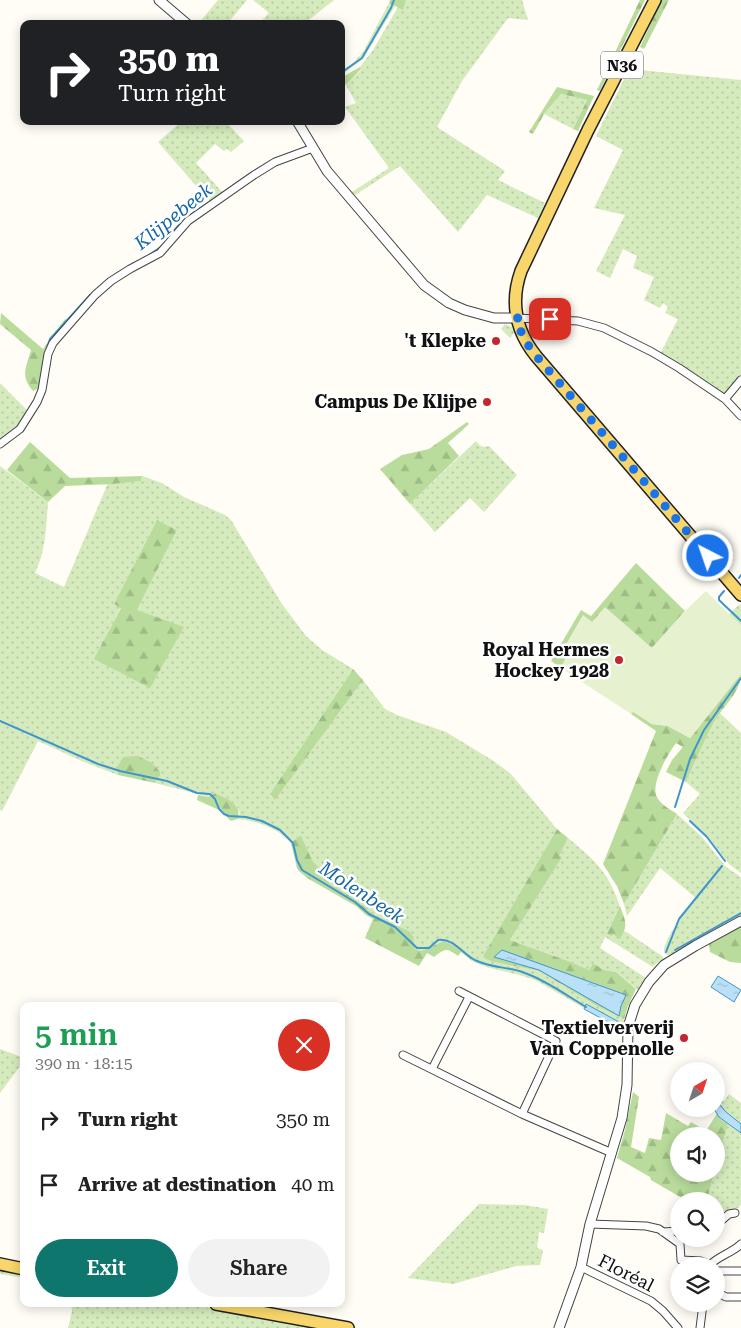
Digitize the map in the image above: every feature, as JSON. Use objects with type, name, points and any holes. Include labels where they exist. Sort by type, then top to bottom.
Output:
[{"type":"main road","name":"N36","points":[[655,0],[588,130],[521,271],[515,290],[516,318],[523,337],[532,351],[741,596]]},
{"type":"main road","points":[[0,1264],[20,1268]]},
{"type":"main road","points":[[232,1307],[348,1328]]},
{"type":"street","points":[[158,0],[182,20]]},
{"type":"street","points":[[299,125],[327,172],[424,285],[449,303],[465,310],[494,318],[578,321],[604,328],[666,360],[725,399],[741,416]]},
{"type":"street","points":[[0,444],[20,429],[37,402],[42,390],[48,354],[53,343],[95,295],[130,268],[160,253],[188,221],[254,175],[275,162],[313,148]]},
{"type":"street","points":[[725,399],[741,380]]},
{"type":"street","points":[[559,1328],[581,1267],[590,1224],[622,1118],[627,1085],[628,1028],[635,1005],[643,989],[664,965],[741,921]]},
{"type":"street","points":[[459,991],[556,1041],[522,1114]]},
{"type":"street","points":[[432,1069],[469,997]]},
{"type":"street","points":[[403,1056],[522,1114],[612,1153]]},
{"type":"street","points":[[725,1217],[735,1213]]},
{"type":"street","name":"Floréal","points":[[590,1224],[646,1226],[659,1229],[680,1244],[681,1257]]},
{"type":"street","name":"Floréal","points":[[663,1232],[670,1232]]},
{"type":"street","name":"Floréal","points":[[721,1257],[741,1244]]},
{"type":"street","name":"Floréal","points":[[581,1267],[651,1301],[678,1328]]},
{"type":"street","points":[[725,1271],[741,1271]]},
{"type":"street","points":[[725,1296],[741,1297]]},
{"type":"street","points":[[700,1328],[702,1312]]},
{"type":"green space","points":[[218,0],[247,0],[230,20],[201,20]]},
{"type":"green space","points":[[253,0],[334,0],[309,20],[262,20],[269,13]]},
{"type":"green space","points":[[390,0],[406,0],[403,10],[389,3]]},
{"type":"green space","points":[[406,0],[522,0],[528,20],[508,18],[462,81],[437,127],[505,171],[498,180],[545,203],[538,218],[487,195],[458,232],[400,166],[355,195],[352,192],[389,168],[345,107],[356,103],[346,85],[361,70],[360,67],[373,50],[398,7],[403,9]]},
{"type":"green space","points":[[640,0],[645,0],[600,91],[597,90]]},
{"type":"green space","points":[[662,0],[669,0],[644,49],[640,47]]},
{"type":"green space","points":[[389,3],[395,6],[363,59],[345,72],[345,68],[363,52]]},
{"type":"green space","points":[[360,67],[361,69],[346,85],[345,76]]},
{"type":"green space","points":[[629,69],[741,80],[741,378],[727,395],[660,354],[678,319],[665,313],[668,307],[663,303],[660,308],[644,300],[654,277],[633,268],[637,256],[623,249],[610,278],[596,271],[625,215],[594,208],[623,150],[596,136]]},
{"type":"green space","points":[[557,87],[594,96],[578,131],[573,129],[587,100],[561,94],[544,114],[533,134],[529,132]]},
{"type":"green space","points":[[561,94],[587,100],[573,129],[544,114]]},
{"type":"green space","points":[[177,125],[229,125],[244,141],[231,152],[227,149],[224,151],[215,144],[196,163],[224,194],[211,203],[158,142]]},
{"type":"green space","points":[[1,313],[43,349],[65,319],[68,321],[52,339],[39,391],[37,389],[33,391],[25,376],[31,350],[0,324]]},
{"type":"green space","points":[[505,324],[512,327],[514,333],[510,338],[501,329]]},
{"type":"green space","points":[[0,383],[29,412],[18,429],[0,442]]},
{"type":"green space","points":[[467,422],[469,424],[448,443],[459,456],[410,504],[380,469],[402,455],[429,449]]},
{"type":"green space","points":[[476,441],[481,446],[489,446],[517,475],[484,512],[470,498],[435,532],[410,504]]},
{"type":"green space","points":[[30,442],[70,478],[142,476],[141,481],[65,486],[48,502],[7,470]]},
{"type":"green space","points":[[0,466],[48,502],[43,547],[35,573],[64,587],[108,483],[141,481],[142,476],[162,483],[184,497],[225,515],[231,520],[282,604],[306,636],[322,650],[353,669],[270,794],[271,796],[275,799],[363,680],[385,709],[446,732],[492,760],[510,773],[557,829],[483,956],[494,962],[539,971],[597,1006],[624,1019],[622,1030],[537,981],[472,961],[473,958],[466,952],[448,942],[444,941],[421,951],[414,949],[413,936],[409,931],[376,916],[352,897],[330,884],[327,877],[312,860],[301,835],[291,843],[280,833],[267,826],[237,819],[240,813],[236,805],[215,793],[210,797],[155,783],[160,776],[118,766],[118,775],[38,741],[2,811],[0,810]],"holes":[[[157,520],[177,530],[137,610],[95,659],[121,607],[114,604]]]},
{"type":"green space","points":[[157,520],[177,530],[137,610],[184,627],[150,688],[94,659],[121,608],[114,604]]},
{"type":"green space","points":[[636,563],[685,611],[652,648],[591,622],[583,616],[561,654],[567,657],[561,668],[551,661],[581,610],[591,616]]},
{"type":"green space","points":[[706,591],[741,626],[741,674],[690,738],[668,726],[652,724],[633,712],[631,714],[561,668],[566,657],[561,653],[583,615],[592,622],[605,607],[652,648]]},
{"type":"green space","points":[[740,604],[741,606],[741,626],[729,614]]},
{"type":"green space","points":[[353,669],[363,680],[275,800],[270,794]]},
{"type":"green space","points":[[741,674],[738,687],[718,715],[686,782],[666,772],[672,760],[683,747],[676,743],[665,761],[658,775],[655,789],[656,795],[662,804],[677,814],[624,904],[617,886],[603,864],[656,731],[631,714],[633,711],[652,724],[668,726],[690,738]]},
{"type":"green space","points":[[720,713],[741,733],[741,873],[729,864],[710,839],[683,813],[700,794],[686,782],[702,744]]},
{"type":"green space","points":[[138,756],[152,763],[160,772],[160,776],[155,783],[118,775],[118,766],[123,757]]},
{"type":"green space","points":[[215,793],[236,806],[239,814],[237,819],[231,821],[219,810],[197,800],[198,795],[209,797]]},
{"type":"green space","points":[[677,814],[701,836],[726,867],[741,877],[741,916],[669,956],[664,953],[667,940],[696,898],[660,868],[627,916],[624,904]]},
{"type":"green space","points":[[557,829],[568,838],[559,856],[562,857],[510,940],[589,970],[593,963],[604,970],[616,972],[636,989],[624,1019],[597,1006],[539,971],[494,962],[483,956]]},
{"type":"green space","points":[[301,835],[312,860],[327,877],[330,884],[352,897],[376,916],[409,931],[413,936],[415,949],[421,951],[444,941],[460,948],[473,958],[472,961],[461,952],[458,956],[446,950],[434,957],[427,953],[419,966],[365,938],[373,919],[356,906],[307,878],[297,868],[291,843]]},
{"type":"green space","points":[[568,838],[600,868],[611,884],[620,906],[607,934],[613,934],[620,938],[625,931],[664,959],[662,962],[660,960],[653,967],[605,937],[600,948],[646,978],[638,990],[616,972],[604,970],[593,963],[589,970],[510,940],[561,858],[558,856]]},
{"type":"green space","points":[[620,906],[625,919],[625,926],[620,939],[613,934],[612,936],[607,934]]},
{"type":"green space","points":[[741,926],[741,963],[730,962],[710,952],[709,945],[711,941]]},
{"type":"green space","points":[[0,1049],[20,1056],[20,1066],[0,1093]]},
{"type":"green space","points":[[633,1092],[639,1097],[631,1147],[645,1153],[649,1138],[661,1140],[666,1113],[670,1115],[670,1118],[674,1118],[688,1126],[691,1122],[699,1127],[670,1127],[670,1182],[712,1182],[709,1192],[672,1192],[617,1158]]},
{"type":"green space","points":[[729,1094],[741,1103],[741,1205],[733,1211],[725,1212],[725,1192],[709,1192],[712,1182],[725,1182],[725,1134],[728,1124],[719,1118],[725,1118],[725,1100]]},
{"type":"green space","points":[[714,1118],[719,1118],[728,1124],[725,1134],[725,1127],[708,1127]]},
{"type":"green space","points":[[479,1204],[525,1205],[548,1209],[544,1233],[539,1232],[537,1248],[543,1250],[540,1265],[516,1266],[453,1284],[408,1278]]},
{"type":"green space","points":[[0,1270],[20,1273],[20,1277],[0,1274]]},
{"type":"green space","points":[[71,1307],[205,1307],[320,1328],[68,1328]]},
{"type":"water","points":[[502,950],[626,995],[619,1016],[539,970],[494,957]]},
{"type":"water","points":[[718,976],[741,990],[734,1002],[711,987]]},
{"type":"water","points":[[586,1004],[621,1023],[619,1028],[584,1009]]},
{"type":"water","points":[[725,1111],[741,1124],[741,1133],[720,1118],[725,1118]]},
{"type":"waterway","name":"Klijpebeek","points":[[345,70],[362,58],[394,0]]},
{"type":"waterway","name":"Klijpebeek","points":[[168,238],[178,226],[195,212]]},
{"type":"waterway","name":"Klijpebeek","points":[[148,256],[162,246]]},
{"type":"waterway","name":"Klijpebeek","points":[[113,276],[134,263]]},
{"type":"waterway","name":"Klijpebeek","points":[[46,351],[50,339],[90,295]]},
{"type":"waterway","points":[[724,591],[719,600],[741,621]]},
{"type":"waterway","points":[[675,807],[690,759],[704,730],[741,678]]},
{"type":"waterway","name":"Molenbeek","points":[[0,721],[98,764],[120,771],[167,781],[197,793],[210,794],[224,814],[262,821],[280,830],[293,843],[297,860],[302,870],[355,902],[369,914],[395,927],[417,948],[429,948],[438,940],[444,940],[454,944],[477,961],[533,976],[586,1007]]},
{"type":"waterway","points":[[690,821],[707,837],[725,861]]},
{"type":"waterway","points":[[666,952],[679,919],[722,866]]},
{"type":"waterway","points":[[675,950],[741,913]]},
{"type":"place","name":"'t Klepke","points":[[496,341]]},
{"type":"place","name":"Campus De Klijpe","points":[[487,402]]},
{"type":"place","name":"Royal Hermes Hockey 1928","points":[[619,660]]},
{"type":"place","name":"Textielververij Van Coppenolle","points":[[684,1038]]},
{"type":"route","points":[[550,319],[516,318],[523,337],[532,351],[708,556]]}]
